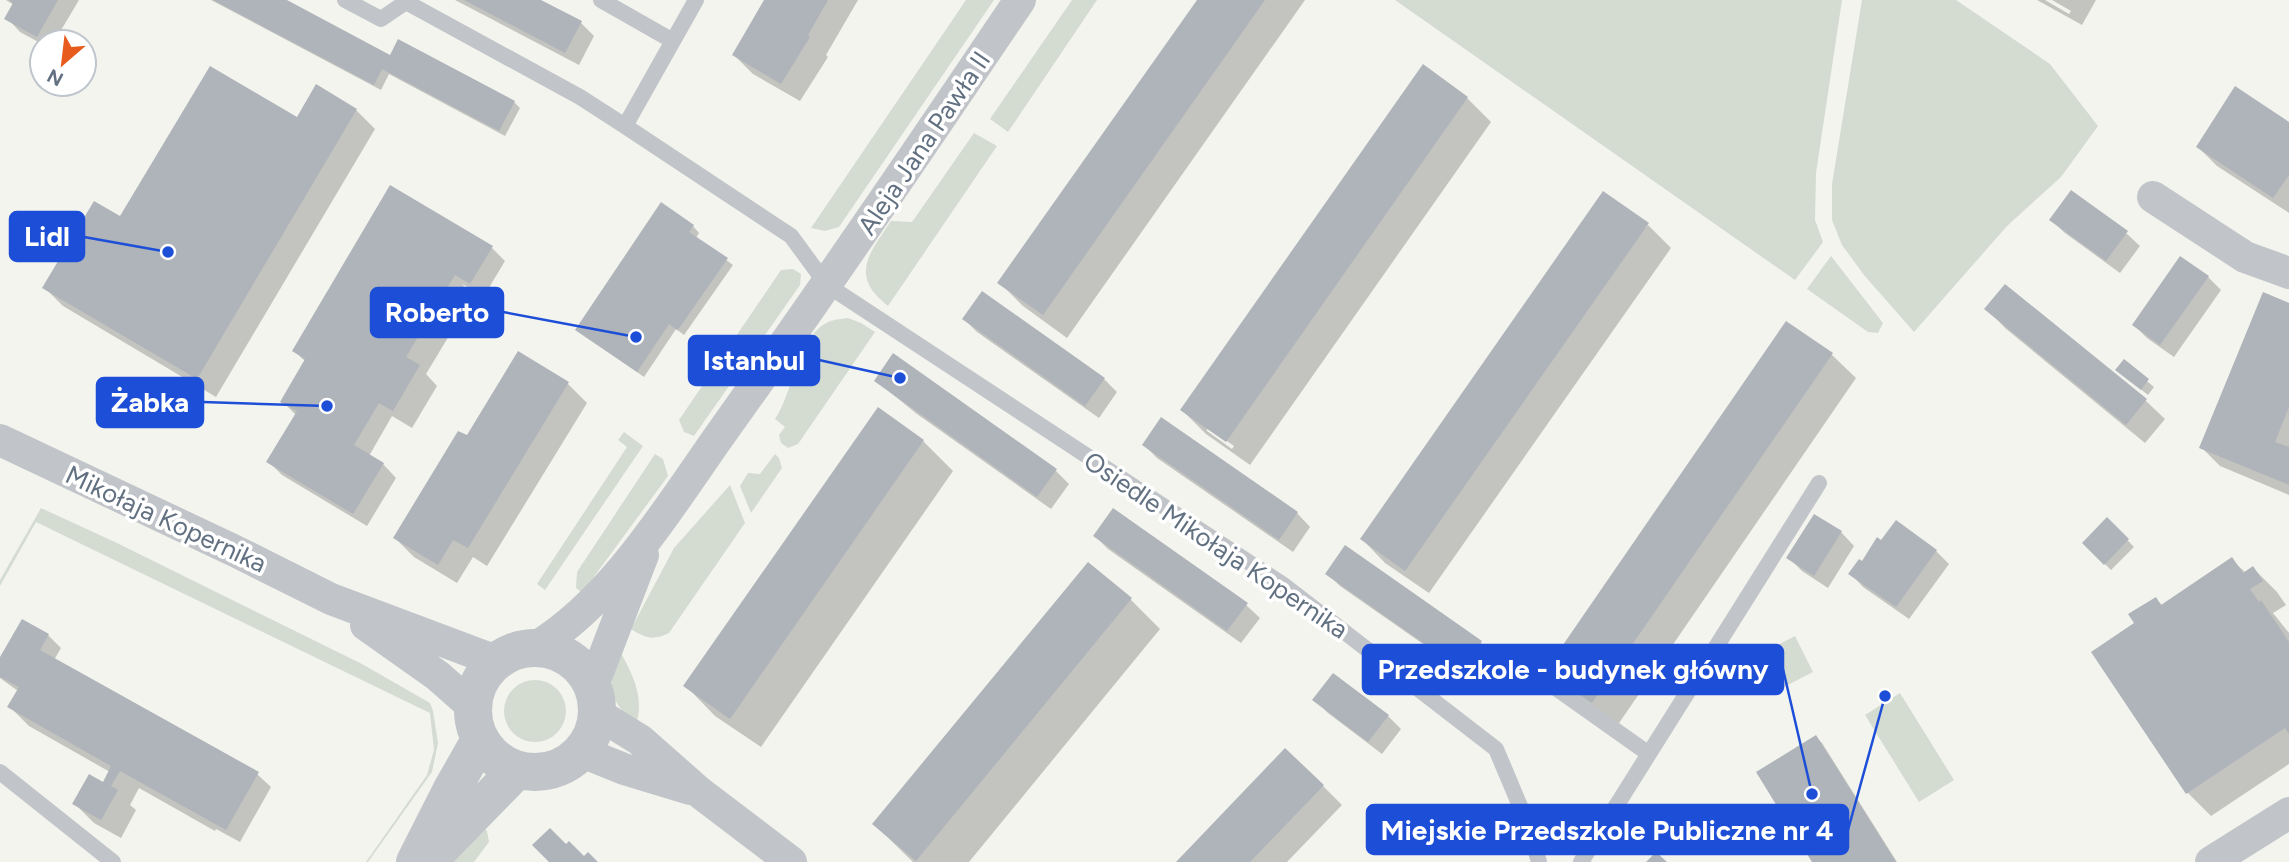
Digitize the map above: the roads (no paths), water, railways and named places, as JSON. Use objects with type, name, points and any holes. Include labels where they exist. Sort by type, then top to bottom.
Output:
[{"type":"street","name":"Aleja Jana Pawła II","points":[[536,647],[553,637],[584,610],[650,538],[699,464],[827,285],[1020,0]]},
{"type":"street","points":[[2153,197],[2245,257],[2289,273]]},
{"type":"street","name":"Mikołaja Kopernika","points":[[0,440],[331,599],[496,661]]},
{"type":"street","name":"Aleja Jana Pawła II","points":[[595,700],[650,538]]},
{"type":"street","name":"Mikołaja Kopernika","points":[[331,599],[438,676],[477,723]]},
{"type":"street","points":[[415,862],[451,791],[477,723],[476,690],[484,674],[496,661],[522,648],[536,647],[559,652],[579,665],[595,700],[699,792],[791,862]]},
{"type":"street","points":[[477,723],[496,759],[517,770],[552,771],[582,752],[592,736],[595,700]]},
{"type":"street","points":[[582,752],[624,769],[699,792]]},
{"type":"street","points":[[427,862],[517,770]]},
{"type":"street","points":[[2210,862],[2289,813]]},
{"type":"lane","points":[[345,0],[381,19],[406,2],[580,97],[791,236],[827,285]]},
{"type":"lane","points":[[601,0],[673,41]]},
{"type":"lane","points":[[625,126],[696,0]]},
{"type":"lane","name":"Osiedle Mikołaja Kopernika","points":[[827,285],[1285,586],[1496,749],[1525,817],[1539,862]]},
{"type":"lane","points":[[1581,862],[1819,483]]},
{"type":"lane","points":[[1519,662],[1648,754]]},
{"type":"lane","points":[[0,772],[113,862]]},
{"type":"place","name":"Lidl","points":[[168,252]]},
{"type":"place","name":"Roberto","points":[[636,337]]},
{"type":"place","name":"Istanbul","points":[[900,378]]},
{"type":"place","name":"Żabka","points":[[327,406]]},
{"type":"place","name":"Miejskie Przedszkole Publiczne nr 4","points":[[1885,696]]},
{"type":"place","name":"Przedszkole - budynek główny","points":[[1812,794]]}]
